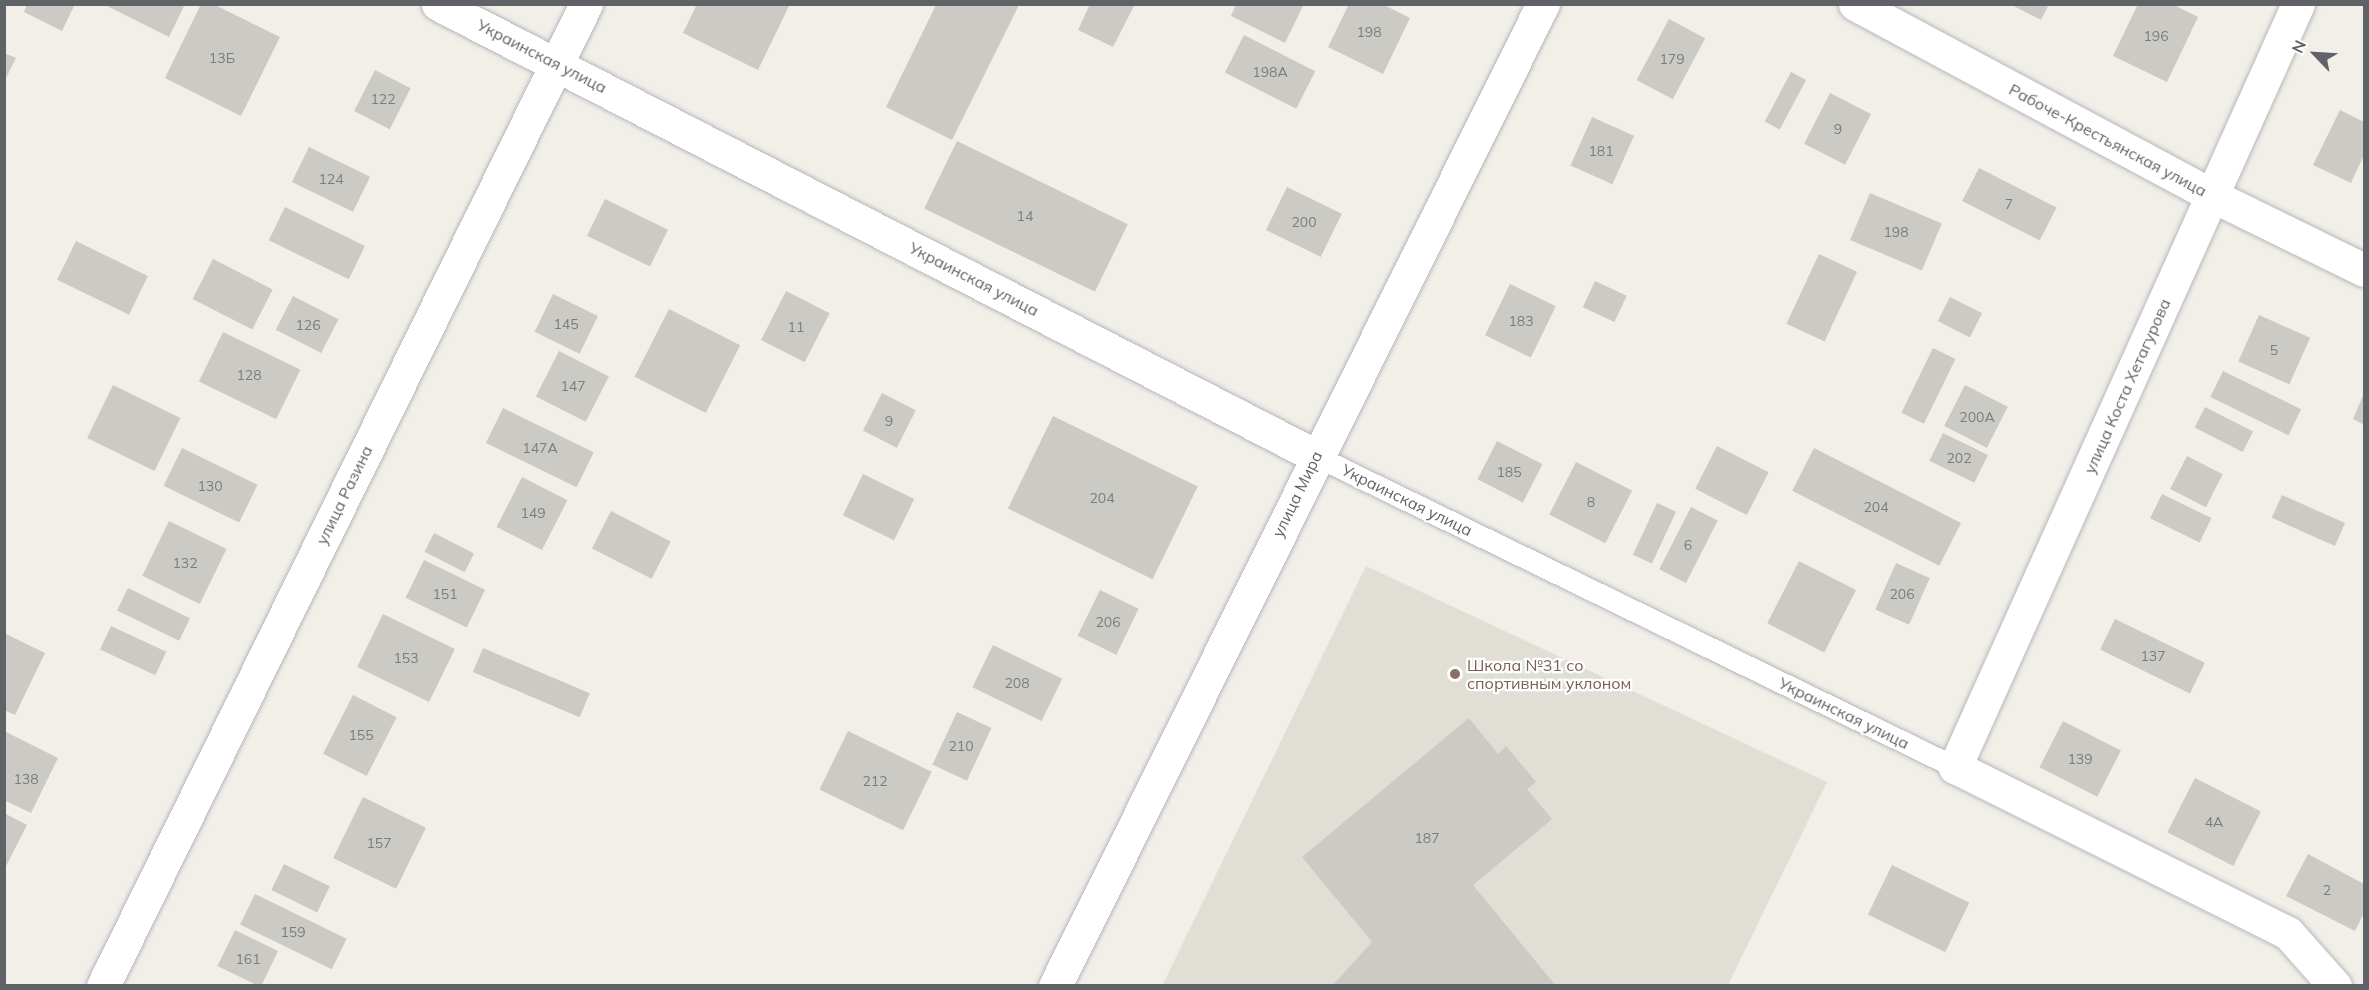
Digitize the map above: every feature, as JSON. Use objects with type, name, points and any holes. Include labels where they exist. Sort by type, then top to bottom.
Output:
[{"type":"street","name":"Украинская улица","points":[[438,4],[557,63],[1316,456]]},
{"type":"street","name":"улица Разина","points":[[103,986],[586,4]]},
{"type":"street","name":"улица Мира","points":[[1055,986],[1316,456],[1543,4]]},
{"type":"street","name":"Рабоче-Крестьянская улица","points":[[1855,4],[2213,196],[2364,270]]},
{"type":"street","name":"улица Коста Хетагурова","points":[[1955,767],[2298,4]]},
{"type":"street","name":"Украинская улица","points":[[1955,767],[2288,933],[2335,986]]},
{"type":"lane","name":"Украинская улица","points":[[1316,456],[1955,767]]},
{"type":"shaded area","name":"Школа №31 со спортивным уклоном","points":[[1366,566],[1827,782],[1728,985],[1162,986]]},
{"type":"building","points":[[27,4],[75,4],[62,31],[24,12]]},
{"type":"building","points":[[103,4],[185,4],[169,37]]},
{"type":"building","points":[[201,4],[213,4],[280,37],[241,116],[165,78]]},
{"type":"building","points":[[697,4],[787,4],[789,6],[758,70],[683,33]]},
{"type":"building","points":[[1090,4],[1135,4],[1113,47],[1078,30]]},
{"type":"building","points":[[1236,4],[1304,4],[1285,43],[1231,16]]},
{"type":"building","points":[[1349,4],[1382,4],[1410,18],[1383,74],[1328,47]]},
{"type":"building","points":[[2010,4],[2049,4],[2041,20]]},
{"type":"building","points":[[2138,4],[2172,4],[2198,17],[2167,82],[2113,56]]},
{"type":"building","points":[[936,5],[1019,5],[952,140],[886,107]]},
{"type":"building","points":[[1669,19],[1705,38],[1673,99],[1637,80]]},
{"type":"building","points":[[1244,35],[1315,71],[1296,109],[1225,72]]},
{"type":"building","points":[[4,53],[16,58],[4,82]]},
{"type":"building","points":[[375,70],[411,88],[390,129],[354,111]]},
{"type":"building","points":[[1791,72],[1806,80],[1780,129],[1765,121]]},
{"type":"building","points":[[1830,93],[1871,114],[1845,165],[1804,144]]},
{"type":"building","points":[[2340,110],[2364,122],[2364,155],[2351,183],[2313,165]]},
{"type":"building","points":[[1592,117],[1634,136],[1612,184],[1570,165]]},
{"type":"building","points":[[957,141],[1128,224],[1095,292],[924,208]]},
{"type":"building","points":[[309,147],[370,177],[353,212],[292,182]]},
{"type":"building","points":[[1979,168],[2057,207],[2040,240],[1962,201]]},
{"type":"building","points":[[1287,187],[1342,214],[1321,257],[1266,230]]},
{"type":"building","points":[[1870,193],[1942,223],[1922,270],[1850,240]]},
{"type":"building","points":[[605,199],[668,230],[650,267],[587,236]]},
{"type":"building","points":[[285,207],[365,246],[349,279],[269,240]]},
{"type":"building","points":[[76,241],[148,276],[129,315],[57,280]]},
{"type":"building","points":[[1819,254],[1857,272],[1825,342],[1786,324]]},
{"type":"building","points":[[213,259],[273,289],[252,330],[193,299]]},
{"type":"building","points":[[1595,281],[1627,296],[1614,322],[1583,307]]},
{"type":"building","points":[[1510,284],[1556,306],[1531,358],[1485,335]]},
{"type":"building","points":[[786,291],[830,313],[805,362],[761,340]]},
{"type":"building","points":[[553,294],[598,316],[580,354],[535,332]]},
{"type":"building","points":[[293,296],[338,319],[321,353],[276,330]]},
{"type":"building","points":[[1950,297],[1982,313],[1970,337],[1938,321]]},
{"type":"building","points":[[669,309],[740,345],[706,413],[634,377]]},
{"type":"building","points":[[2259,315],[2310,338],[2289,384],[2238,362]]},
{"type":"building","points":[[223,332],[300,370],[276,419],[199,381]]},
{"type":"building","points":[[1933,348],[1955,359],[1924,424],[1901,413]]},
{"type":"building","points":[[559,351],[609,376],[586,422],[536,396]]},
{"type":"building","points":[[2223,371],[2301,409],[2288,435],[2210,397]]},
{"type":"building","points":[[113,385],[180,418],[155,471],[87,438]]},
{"type":"building","points":[[1965,385],[2008,407],[1987,448],[1944,426]]},
{"type":"building","points":[[882,393],[916,410],[897,448],[863,430]]},
{"type":"building","points":[[2364,393],[2364,425],[2353,419]]},
{"type":"building","points":[[2205,407],[2253,432],[2243,452],[2195,427]]},
{"type":"building","points":[[503,408],[594,452],[577,487],[486,443]]},
{"type":"building","points":[[1053,416],[1198,487],[1153,579],[1008,509]]},
{"type":"building","points":[[1943,433],[1988,455],[1974,483],[1929,461]]},
{"type":"building","points":[[1497,441],[1542,464],[1523,502],[1477,479]]},
{"type":"building","points":[[1717,446],[1769,472],[1747,515],[1695,489]]},
{"type":"building","points":[[182,448],[257,485],[239,523],[164,486]]},
{"type":"building","points":[[1814,448],[1961,523],[1939,566],[1792,491]]},
{"type":"building","points":[[2187,456],[2223,474],[2206,507],[2170,489]]},
{"type":"building","points":[[1576,462],[1632,491],[1605,543],[1549,515]]},
{"type":"building","points":[[863,474],[914,499],[894,540],[843,515]]},
{"type":"building","points":[[522,477],[567,500],[542,550],[497,527]]},
{"type":"building","points":[[2162,494],[2211,518],[2200,542],[2150,518]]},
{"type":"building","points":[[2282,495],[2345,523],[2335,546],[2272,518]]},
{"type":"building","points":[[1657,503],[1676,512],[1652,564],[1633,555]]},
{"type":"building","points":[[1691,507],[1718,521],[1686,583],[1659,569]]},
{"type":"building","points":[[611,511],[671,541],[652,579],[592,548]]},
{"type":"building","points":[[169,521],[227,549],[200,604],[142,576]]},
{"type":"building","points":[[434,533],[474,553],[465,572],[424,552]]},
{"type":"building","points":[[424,560],[485,590],[467,628],[406,598]]},
{"type":"building","points":[[1799,561],[1856,590],[1824,652],[1767,623]]},
{"type":"building","points":[[1896,563],[1930,578],[1909,625],[1875,610]]},
{"type":"building","points":[[128,588],[190,618],[179,641],[117,610]]},
{"type":"building","points":[[1100,590],[1139,609],[1116,655],[1078,636]]},
{"type":"building","points":[[383,614],[455,649],[429,702],[357,667]]},
{"type":"building","points":[[2115,619],[2205,663],[2190,693],[2100,650]]},
{"type":"building","points":[[111,626],[166,652],[155,675],[100,650]]},
{"type":"building","points":[[4,633],[45,653],[15,715],[4,710]]},
{"type":"building","points":[[993,645],[1062,679],[1042,721],[972,687]]},
{"type":"building","points":[[483,648],[590,693],[580,717],[473,672]]},
{"type":"building","points":[[353,695],[397,717],[367,776],[323,754]]},
{"type":"building","points":[[957,712],[991,728],[967,781],[932,765]]},
{"type":"building","points":[[1469,718],[1498,754],[1506,746],[1536,782],[1527,789],[1552,819],[1473,885],[1556,986],[1332,986],[1372,942],[1302,857]]},
{"type":"building","points":[[2063,721],[2121,751],[2097,797],[2039,767]]},
{"type":"building","points":[[4,731],[58,758],[31,813],[4,800]]},
{"type":"building","points":[[848,731],[932,772],[903,830],[820,789]]},
{"type":"building","points":[[2195,778],[2261,812],[2233,866],[2167,832]]},
{"type":"building","points":[[363,797],[426,828],[396,889],[333,858]]},
{"type":"building","points":[[4,813],[27,825],[4,870]]},
{"type":"building","points":[[2308,854],[2364,884],[2364,913],[2355,931],[2286,896]]},
{"type":"building","points":[[284,864],[330,886],[317,912],[271,890]]},
{"type":"building","points":[[1892,865],[1969,903],[1945,952],[1868,914]]},
{"type":"building","points":[[255,894],[347,939],[332,969],[240,925]]},
{"type":"building","points":[[235,930],[278,951],[261,986],[217,966]]},
{"type":"place","name":"Школа №31 со спортивным уклоном","points":[[1455,674]]}]
